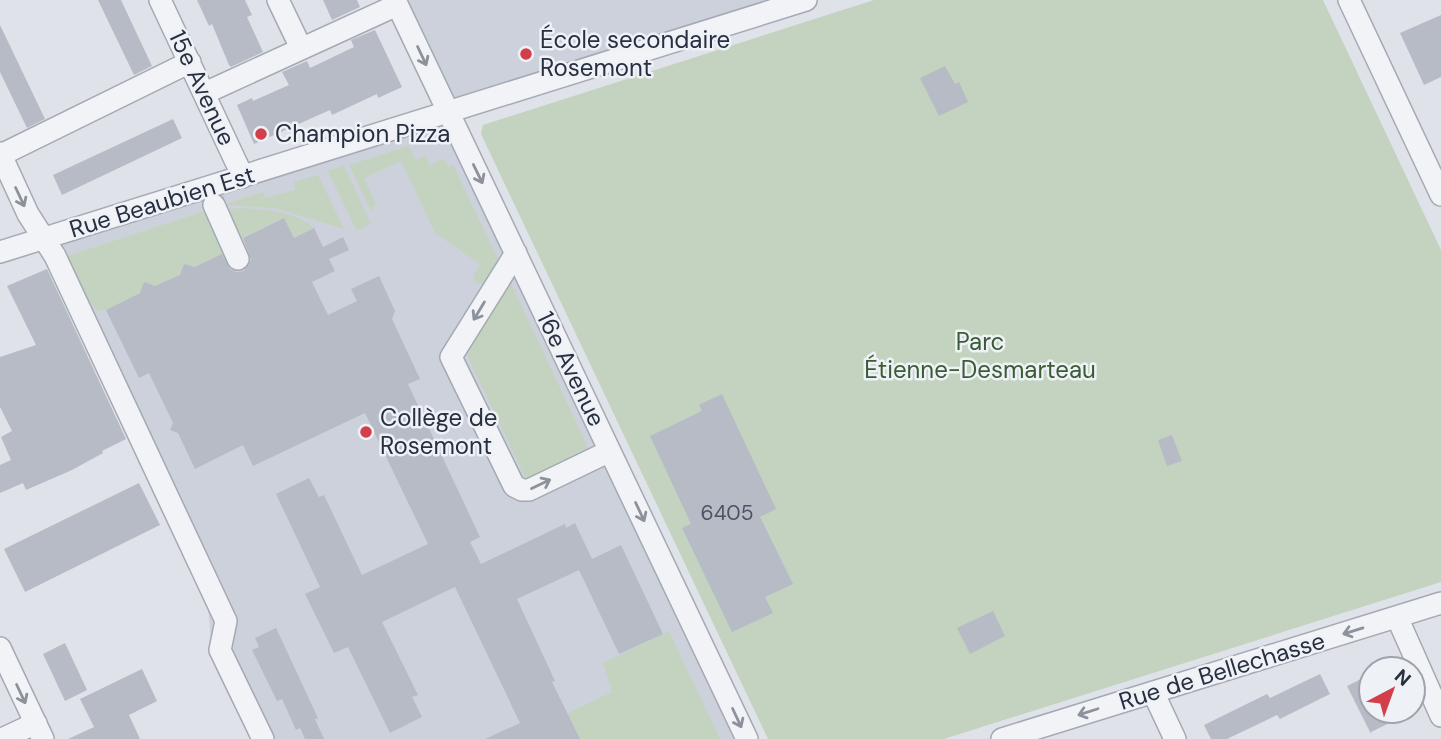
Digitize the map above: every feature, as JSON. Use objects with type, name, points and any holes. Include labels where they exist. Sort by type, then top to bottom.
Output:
[{"type":"street","name":"15e Avenue","points":[[160,0],[243,177]]},
{"type":"street","points":[[278,0],[301,48]]},
{"type":"street","name":"Rue Beaubien Est","points":[[0,252],[806,0]]},
{"type":"street","points":[[1349,0],[1441,195]]},
{"type":"street","points":[[205,93],[396,2]]},
{"type":"street","name":"16e Avenue","points":[[396,2],[747,739]]},
{"type":"street","points":[[190,62],[0,154],[28,214],[55,256],[226,621],[220,650],[263,739]]},
{"type":"street","points":[[214,205],[238,259]]},
{"type":"street","points":[[516,253],[451,357],[514,486],[523,491],[529,490],[610,451]]},
{"type":"street","name":"Rue de Bellechasse","points":[[1002,739],[1441,603]]},
{"type":"street","points":[[1397,617],[1441,716]]},
{"type":"street","points":[[0,648],[39,731],[2,739]]},
{"type":"street","points":[[1153,692],[1175,739]]},
{"type":"shaded area","name":"Collège de Rosemont","points":[[395,0],[806,0],[448,113],[747,739],[255,739],[212,652],[207,596],[46,249],[448,112]]},
{"type":"green space","name":"Parc Étienne-Desmarteau","points":[[874,0],[1323,0],[1441,250],[1441,582],[944,739],[768,739],[481,134],[483,125]]},
{"type":"green space","points":[[409,146],[415,160],[425,155],[430,165],[444,159],[448,167],[453,165],[497,257],[497,263],[483,284],[477,283],[473,277],[480,264],[435,233],[401,161],[364,178],[376,204],[371,211],[349,165]]},
{"type":"green space","points":[[344,166],[371,224],[357,231],[328,171]]},
{"type":"green space","points":[[318,175],[344,229],[275,208],[222,205],[263,192],[265,198],[295,190],[294,182]]},
{"type":"green space","points":[[220,209],[282,212],[305,221],[314,228],[294,238],[284,218],[235,241]]},
{"type":"green space","points":[[208,210],[229,251],[195,267],[184,264],[180,275],[155,286],[144,283],[140,293],[106,310],[97,311],[83,295],[65,257]]},
{"type":"green space","points":[[511,283],[591,454],[535,483],[526,479],[465,351]]},
{"type":"green space","points":[[669,631],[720,739],[580,739],[568,713],[612,692],[603,663]]},
{"type":"building","points":[[98,0],[121,0],[152,66],[134,75]]},
{"type":"building","points":[[197,0],[245,0],[252,15],[247,17],[263,52],[231,67],[212,24],[209,26]]},
{"type":"building","points":[[323,0],[357,0],[360,7],[332,20]]},
{"type":"building","points":[[1441,15],[1441,77],[1424,85],[1400,33]]},
{"type":"building","points":[[0,25],[45,119],[27,128],[0,72]]},
{"type":"building","points":[[375,30],[402,87],[378,98],[377,94],[332,115],[330,110],[254,144],[237,105],[289,85],[282,72],[307,61],[310,68],[354,47],[351,40]]},
{"type":"building","points":[[945,66],[955,84],[959,82],[968,102],[939,116],[920,78]]},
{"type":"building","points":[[173,119],[182,138],[62,195],[53,175]]},
{"type":"building","points":[[284,218],[294,238],[314,228],[323,247],[343,237],[349,250],[329,259],[335,271],[312,282],[328,315],[357,301],[351,289],[379,276],[395,311],[392,319],[420,379],[408,384],[480,537],[470,542],[481,564],[565,524],[566,528],[575,523],[592,559],[621,545],[663,634],[619,654],[579,570],[517,599],[555,681],[552,682],[580,739],[485,739],[520,723],[455,587],[382,622],[418,695],[412,697],[422,717],[390,733],[348,647],[334,653],[305,594],[320,587],[276,494],[309,478],[319,497],[324,495],[362,575],[428,544],[365,413],[253,466],[243,445],[195,469],[178,433],[170,430],[173,423],[149,373],[139,378],[106,310],[140,293],[144,282],[155,286],[180,275],[184,264],[195,267],[222,254],[230,269],[236,272],[244,271],[251,260],[243,238]]},
{"type":"building","points":[[47,269],[126,439],[72,470],[26,490],[23,483],[0,493],[0,465],[11,460],[1,437],[12,431],[0,407],[0,357],[36,345],[7,286]]},
{"type":"building","points":[[722,394],[776,509],[760,517],[793,584],[765,597],[773,613],[732,632],[682,528],[691,524],[650,436],[702,411],[699,405]]},
{"type":"building","points":[[1172,435],[1182,461],[1167,466],[1158,440]]},
{"type":"building","points":[[139,483],[160,525],[25,592],[4,549]]},
{"type":"building","points":[[993,611],[1005,636],[970,654],[957,628]]},
{"type":"building","points":[[276,628],[318,718],[315,719],[324,739],[305,739],[300,728],[296,730],[282,699],[277,701],[252,650],[259,647],[255,638]]},
{"type":"building","points":[[65,643],[87,690],[65,701],[43,654]]},
{"type":"building","points":[[142,669],[157,701],[129,715],[140,739],[68,739],[94,727],[80,699]]},
{"type":"building","points":[[1320,674],[1330,694],[1280,719],[1277,715],[1227,739],[1211,739],[1204,725],[1267,694],[1270,698]]},
{"type":"building","points":[[1357,681],[1357,706],[1347,686]]},
{"type":"building","points":[[1366,725],[1385,725],[1371,732]]},
{"type":"place","name":"École secondaire Rosemont","points":[[526,54]]},
{"type":"place","name":"Champion Pizza","points":[[261,134]]},
{"type":"place","name":"Collège de Rosemont","points":[[366,432]]}]
